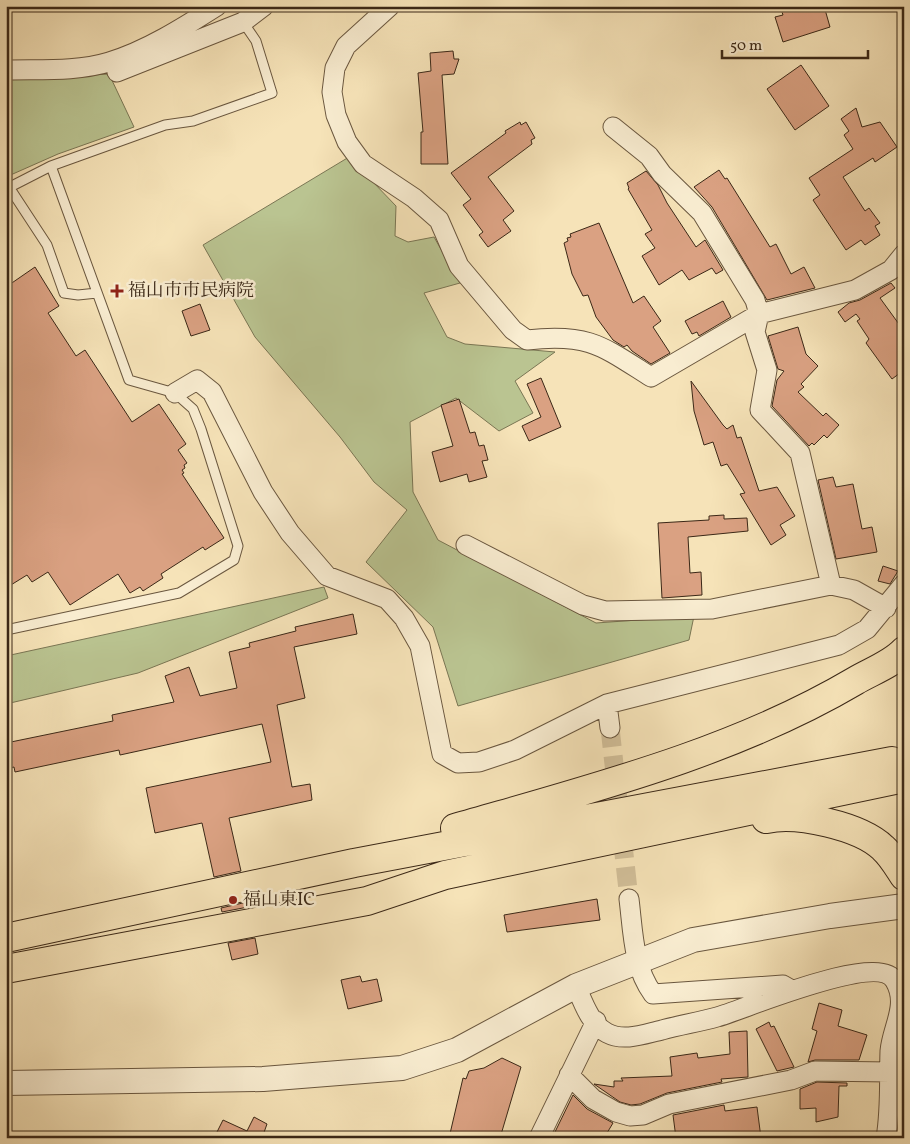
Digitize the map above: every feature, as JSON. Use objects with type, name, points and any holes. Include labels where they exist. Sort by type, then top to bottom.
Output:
[{"type":"highway","points":[[354,863],[431,835],[572,794],[726,743],[834,694],[904,651]]},
{"type":"highway","points":[[6,938],[354,863],[904,759]]},
{"type":"highway","points":[[367,901],[445,875],[904,778]]},
{"type":"highway","points":[[6,969],[450,887],[779,816],[821,822],[843,828],[868,839],[883,848],[904,876]]},
{"type":"highway","points":[[6,918],[122,913]]},
{"type":"highway","points":[[6,982],[132,946]]},
{"type":"street","points":[[6,70],[70,69],[109,62],[187,25],[217,6]]},
{"type":"street","points":[[109,62],[117,72],[243,22],[264,6]]},
{"type":"street","points":[[390,6],[346,46],[335,68],[332,92],[336,115],[347,142],[363,164],[414,198],[439,220],[459,266],[513,330],[527,340],[555,337],[579,339],[602,346],[651,378],[759,314],[855,290],[891,270],[904,254]]},
{"type":"street","points":[[614,127],[649,156],[662,174],[702,213],[755,300],[759,314],[755,332],[767,370],[760,410],[800,453],[831,586]]},
{"type":"street","points":[[175,393],[197,380],[212,392],[263,492],[290,533],[327,576],[388,599],[404,618],[420,646],[442,754],[458,763],[479,762],[515,750],[607,704],[839,646],[867,629],[904,584]]},
{"type":"street","points":[[466,545],[583,605],[605,611],[712,609],[831,586],[854,590],[886,608]]},
{"type":"street","points":[[607,704],[610,728]]},
{"type":"street","points":[[628,899],[642,979],[653,994],[783,985],[794,991]]},
{"type":"street","points":[[6,1083],[263,1080],[402,1068],[457,1050],[576,986],[693,940],[830,916],[904,906]]},
{"type":"street","points":[[576,986],[587,1012],[606,1032],[624,1038],[717,1017],[836,977],[868,972],[882,972],[894,979],[900,992],[900,1013],[890,1048],[886,1138]]},
{"type":"street","points":[[539,1138],[568,1075],[596,1021]]},
{"type":"street","points":[[568,1075],[592,1099],[616,1112],[630,1116],[643,1115],[669,1104],[791,1080],[815,1071],[890,1072]]},
{"type":"lane","points":[[97,293],[78,295],[64,293],[47,245],[8,188],[51,166],[165,125],[193,121],[272,93],[256,41],[243,22]]},
{"type":"lane","points":[[6,630],[179,593],[234,560],[238,546],[193,409],[175,393],[129,380],[51,166]]},
{"type":"green space","points":[[109,74],[134,127],[58,154],[6,177],[6,80]]},
{"type":"green space","points":[[349,157],[396,206],[395,236],[408,242],[434,237],[460,283],[424,293],[447,337],[465,344],[555,352],[515,381],[533,413],[499,431],[456,398],[410,422],[413,492],[438,540],[596,623],[694,616],[689,640],[458,706],[433,627],[366,562],[407,510],[374,482],[340,437],[255,337],[203,245]]},
{"type":"green space","points":[[324,587],[328,598],[138,673],[6,704],[6,656]]},
{"type":"building","points":[[780,6],[824,6],[830,27],[783,42],[775,17],[783,15]]},
{"type":"building","points":[[453,51],[454,59],[459,59],[454,74],[442,75],[448,164],[421,164],[421,132],[423,132],[418,73],[431,71],[430,53]]},
{"type":"building","points":[[801,65],[829,106],[795,130],[767,89]]},
{"type":"building","points":[[856,108],[862,127],[880,122],[897,147],[875,162],[873,158],[843,177],[865,211],[869,208],[880,223],[875,226],[880,235],[865,245],[861,240],[846,250],[813,200],[820,195],[809,178],[853,149],[844,135],[849,131],[841,119]]},
{"type":"building","points":[[520,122],[521,125],[526,122],[535,138],[531,140],[532,144],[488,177],[514,211],[503,220],[511,231],[488,247],[479,235],[483,232],[463,205],[471,199],[451,173],[506,133],[505,131]]},
{"type":"building","points":[[719,170],[725,179],[727,178],[770,247],[776,244],[791,274],[804,267],[815,288],[767,300],[712,207],[694,187]]},
{"type":"building","points":[[646,171],[658,185],[667,203],[696,247],[705,240],[723,270],[716,274],[712,268],[689,280],[682,270],[659,285],[642,256],[655,248],[645,234],[652,230],[628,189],[627,183]]},
{"type":"building","points":[[599,223],[633,303],[644,296],[661,321],[653,327],[670,353],[651,364],[632,351],[627,345],[624,347],[613,340],[596,317],[588,295],[583,296],[572,274],[564,243],[568,241],[567,238],[571,237],[570,234]]},
{"type":"building","points":[[35,267],[59,306],[48,313],[76,356],[85,350],[132,422],[159,404],[186,444],[178,450],[187,463],[184,465],[185,468],[182,470],[184,473],[182,474],[224,538],[205,550],[203,547],[161,574],[163,578],[143,591],[140,587],[130,593],[118,574],[70,605],[48,572],[32,582],[27,575],[6,588],[6,287]]},
{"type":"building","points":[[891,283],[895,288],[880,298],[904,331],[904,370],[892,379],[866,343],[869,339],[857,321],[860,319],[856,314],[845,322],[838,312],[849,303],[860,300]]},
{"type":"building","points":[[723,301],[731,317],[699,336],[697,332],[692,334],[685,321]]},
{"type":"building","points":[[200,304],[210,330],[191,336],[182,311]]},
{"type":"building","points":[[798,327],[806,354],[818,366],[801,384],[804,387],[798,392],[823,416],[826,413],[839,425],[827,438],[824,435],[814,445],[812,443],[809,446],[772,406],[777,380],[784,371],[778,369],[768,336]]},
{"type":"building","points":[[541,378],[561,427],[529,441],[522,426],[541,417],[527,384]]},
{"type":"building","points":[[691,381],[723,425],[727,429],[733,425],[737,438],[741,437],[759,491],[777,487],[795,516],[780,525],[786,535],[771,545],[740,494],[745,493],[727,464],[721,466],[713,442],[704,445],[694,411]]},
{"type":"building","points":[[459,399],[470,433],[475,432],[479,446],[484,445],[488,460],[482,461],[487,477],[469,482],[467,474],[440,482],[432,452],[453,446],[441,405]]},
{"type":"building","points":[[833,477],[836,487],[853,484],[862,529],[872,527],[877,552],[836,559],[818,480]]},
{"type":"building","points":[[724,515],[724,519],[747,518],[748,531],[688,537],[690,573],[701,572],[702,595],[662,598],[658,523],[709,520],[709,516]]},
{"type":"building","points":[[883,566],[898,571],[890,584],[878,581]]},
{"type":"building","points":[[353,614],[357,634],[294,647],[305,698],[277,705],[292,787],[310,784],[312,800],[229,818],[241,871],[214,877],[202,823],[155,833],[146,788],[271,762],[262,724],[120,755],[119,750],[15,772],[14,767],[6,769],[6,743],[113,721],[112,715],[174,702],[165,676],[189,667],[200,696],[237,688],[229,652],[250,647],[249,643],[296,631],[295,627]]},
{"type":"building","points":[[597,899],[600,920],[507,932],[504,915]]},
{"type":"building","points":[[247,902],[248,907],[222,912],[221,908]]},
{"type":"building","points":[[255,938],[258,954],[232,960],[228,943]]},
{"type":"building","points":[[360,976],[362,982],[377,979],[382,1001],[348,1009],[341,980]]},
{"type":"building","points":[[819,1003],[842,1010],[838,1026],[867,1035],[859,1060],[815,1060],[808,1062],[817,1031],[812,1029]]},
{"type":"building","points":[[769,1022],[771,1027],[774,1026],[794,1067],[777,1071],[756,1029]]},
{"type":"building","points":[[747,1031],[748,1077],[721,1079],[722,1082],[667,1093],[640,1104],[631,1105],[620,1102],[594,1084],[614,1087],[614,1081],[623,1081],[621,1078],[672,1076],[670,1057],[697,1053],[698,1058],[730,1054],[729,1032]]},
{"type":"building","points":[[502,1058],[521,1067],[500,1138],[449,1138],[463,1078],[466,1079],[469,1071],[484,1068]]},
{"type":"building","points":[[817,1082],[847,1083],[847,1086],[839,1086],[838,1117],[816,1122],[816,1108],[800,1109],[800,1089]]},
{"type":"building","points":[[573,1095],[587,1109],[613,1123],[604,1138],[564,1138],[555,1132]]},
{"type":"building","points":[[724,1105],[725,1111],[757,1107],[761,1138],[676,1138],[673,1115]]},
{"type":"building","points":[[254,1117],[267,1124],[262,1138],[214,1138],[223,1120],[247,1131]]},
{"type":"tunnel","points":[[610,728],[629,899]]},
{"type":"place","name":"福山市市民病院","points":[[117,291]]},
{"type":"place","name":"福山東IC","points":[[233,900]]}]
